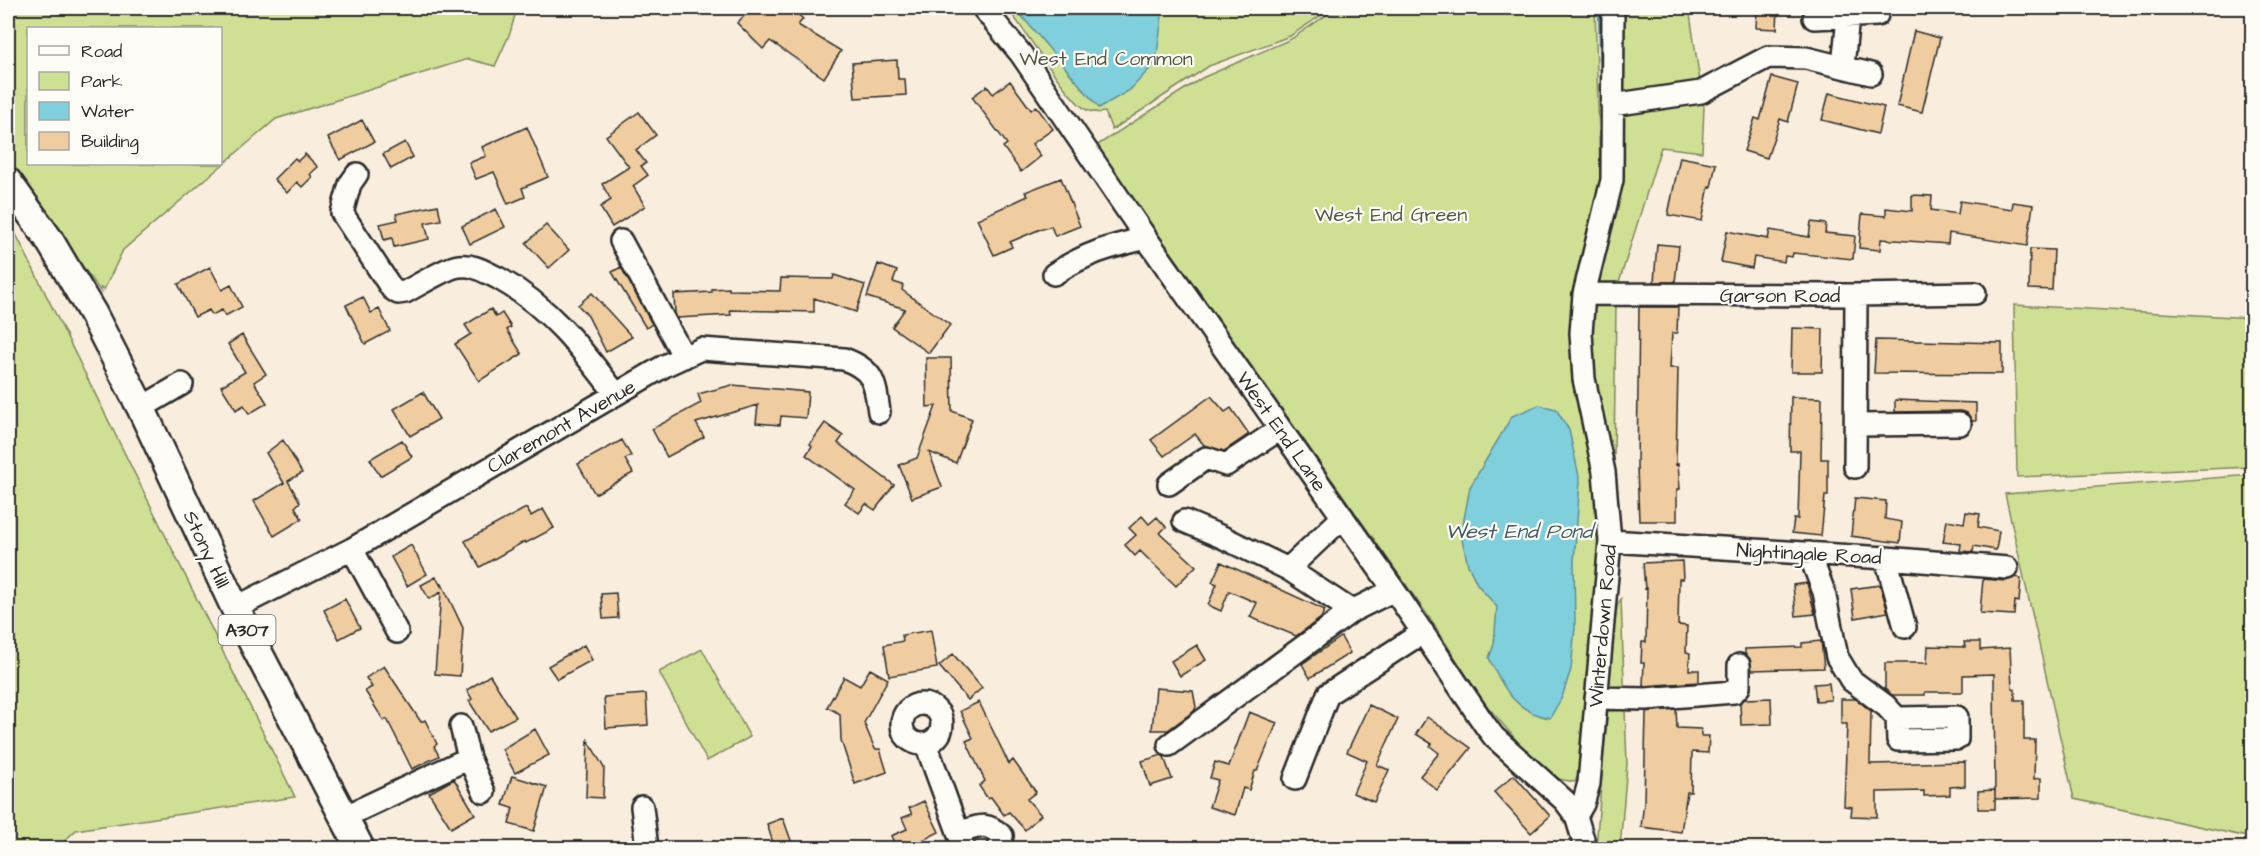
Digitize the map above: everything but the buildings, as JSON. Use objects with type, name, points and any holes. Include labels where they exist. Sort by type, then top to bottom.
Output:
[{"type":"main road","name":"Stony Hill","points":[[8,182],[48,238],[87,304],[141,408],[235,608],[360,849]]},
{"type":"street","name":"West End Lane","points":[[983,8],[1021,54],[1146,238],[1394,590],[1494,737],[1565,801],[1576,816],[1583,839],[1583,849]]},
{"type":"street","name":"Winterdown Road","points":[[1576,816],[1583,804],[1589,783],[1610,541],[1604,472],[1584,379],[1581,333],[1584,294],[1612,180],[1612,8]]},
{"type":"street","points":[[1814,18],[1877,15]]},
{"type":"street","points":[[1843,66],[1848,16]]},
{"type":"street","points":[[1612,105],[1701,92],[1768,57],[1806,58],[1871,74]]},
{"type":"street","points":[[357,174],[350,184],[342,213],[378,270],[398,293],[458,266],[477,267],[516,288],[548,313],[577,342],[616,394]]},
{"type":"street","points":[[1054,274],[1100,249],[1146,238]]},
{"type":"street","points":[[621,241],[684,357]]},
{"type":"street","name":"Garson Road","points":[[1584,294],[1975,293]]},
{"type":"street","points":[[1855,467],[1856,295]]},
{"type":"street","name":"Claremont Avenue","points":[[235,608],[352,549],[666,365],[701,349],[844,359],[862,366],[876,385],[879,412]]},
{"type":"street","points":[[141,408],[182,384]]},
{"type":"street","points":[[1856,425],[1960,424]]},
{"type":"street","points":[[1169,484],[1206,458],[1226,465],[1280,429]]},
{"type":"street","points":[[1288,569],[1342,517]]},
{"type":"street","points":[[1184,522],[1222,537],[1288,569],[1352,611]]},
{"type":"street","name":"Nightingale Road","points":[[1610,541],[2007,568]]},
{"type":"street","points":[[352,549],[397,632]]},
{"type":"street","points":[[1809,553],[1824,592],[1837,657],[1851,680],[1898,718]]},
{"type":"street","points":[[1886,558],[1905,627]]},
{"type":"street","points":[[1169,745],[1352,611],[1394,590]]},
{"type":"street","points":[[1295,779],[1328,694],[1423,632]]},
{"type":"street","points":[[1596,698],[1646,699],[1734,692],[1739,687],[1739,665]]},
{"type":"street","points":[[461,726],[469,758],[484,792]]},
{"type":"street","points":[[926,744],[961,841],[984,825],[993,827],[1002,836],[999,849]]},
{"type":"street","points":[[344,818],[469,758]]},
{"type":"street","points":[[642,807],[647,849]]},
{"type":"green space","points":[[8,8],[517,8],[510,33],[495,66],[468,59],[276,119],[123,250],[104,290],[101,288],[101,292],[68,246],[8,172]]},
{"type":"green space","name":"West End Common","points":[[1007,8],[1332,8],[1290,36],[1209,66],[1112,130],[1105,112],[1096,113],[1087,110],[1069,93]]},
{"type":"green space","name":"West End Green","points":[[1337,8],[1595,8],[1601,199],[1579,293],[1606,538],[1582,766],[1575,782],[1558,779],[1530,756],[1482,700],[1431,620],[1096,146],[1202,78],[1291,39]]},
{"type":"green space","points":[[1622,8],[1689,8],[1704,108],[1702,152],[1661,147],[1618,286],[1614,461],[1608,450],[1596,393],[1590,329],[1604,236]]},
{"type":"green space","points":[[8,218],[295,797],[76,830],[57,848],[8,848]]},
{"type":"green space","points":[[2014,305],[2252,318],[2252,467],[2017,477]]},
{"type":"green space","points":[[2252,475],[2252,838],[2074,799],[2005,494]]},
{"type":"green space","points":[[1621,599],[1627,764],[1620,848],[1596,848],[1613,636],[1617,606]]},
{"type":"green space","points":[[702,649],[750,737],[707,761],[659,672]]},
{"type":"water","points":[[1020,8],[1163,8],[1156,62],[1130,90],[1099,108],[1020,14]]},
{"type":"water","name":"West End Pond","points":[[1539,405],[1556,409],[1569,430],[1580,481],[1574,562],[1575,627],[1571,669],[1562,697],[1550,718],[1538,715],[1519,704],[1505,689],[1494,669],[1489,658],[1494,644],[1497,607],[1477,584],[1468,565],[1461,535],[1470,487],[1512,416]]},
{"type":"waterway","points":[[1600,8],[1602,69]]}]
